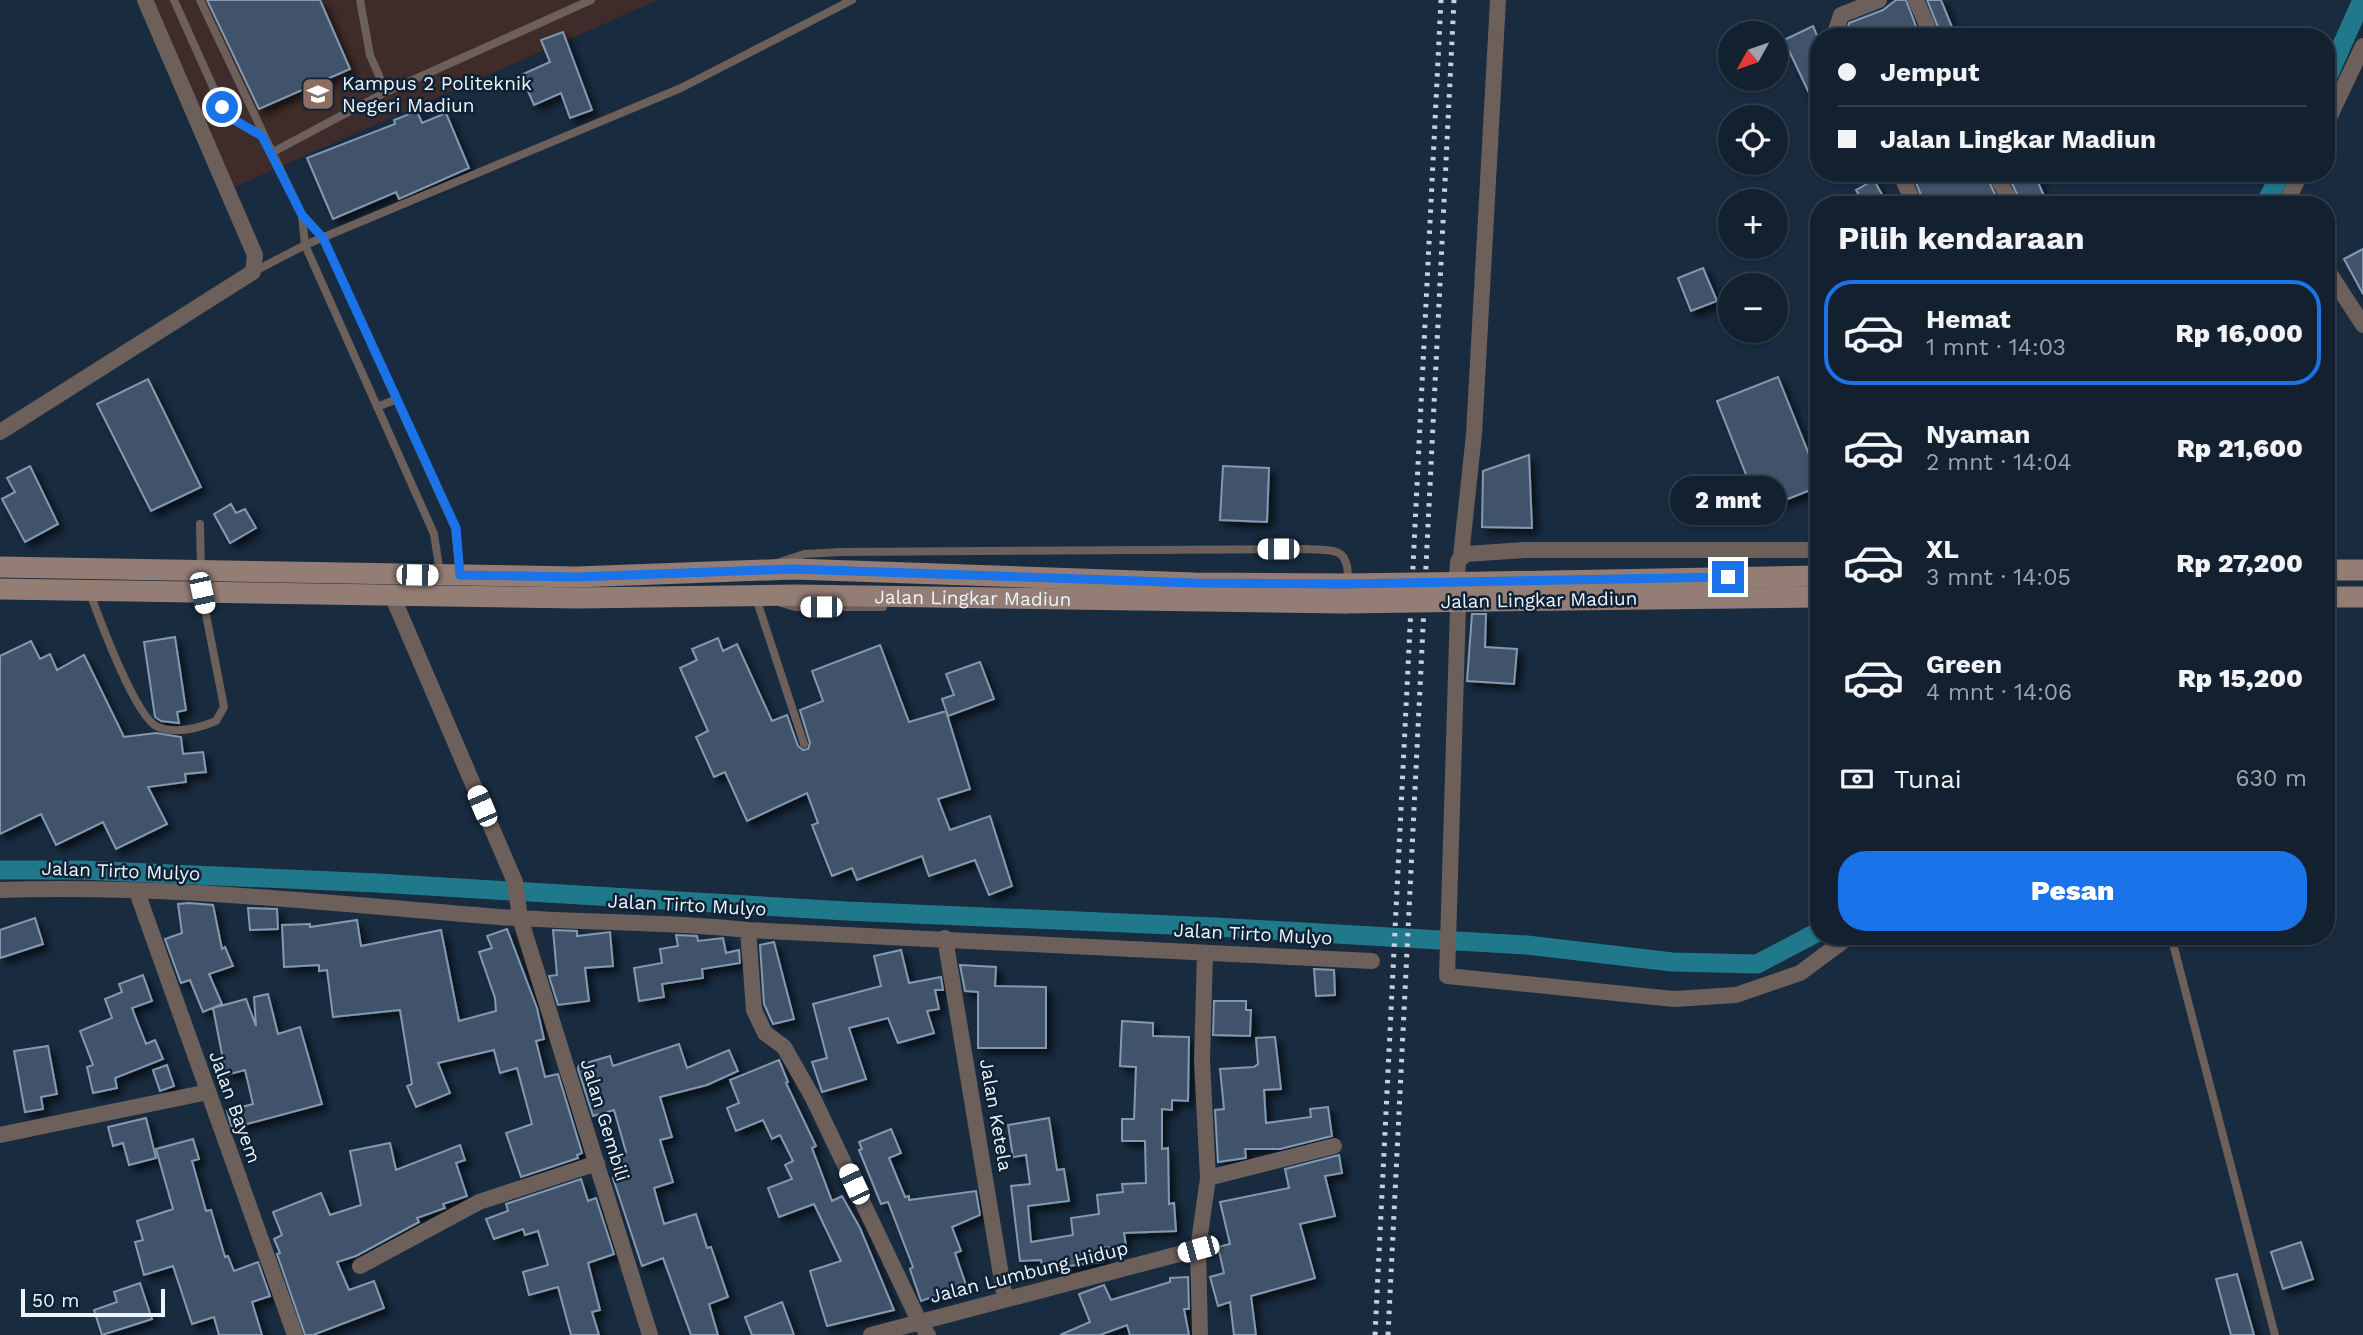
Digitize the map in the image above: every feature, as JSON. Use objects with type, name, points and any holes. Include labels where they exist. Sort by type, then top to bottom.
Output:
[{"type":"main road","name":"Jalan Lingkar Madiun","points":[[0,567],[576,577],[794,569],[1208,583],[1421,584],[1810,576]]},
{"type":"main road","points":[[2335,570],[2363,570]]},
{"type":"main road","name":"Jalan Lingkar Madiun","points":[[0,589],[579,598],[796,595],[1331,603],[1810,597]]},
{"type":"main road","points":[[2335,597],[2363,597]]},
{"type":"street","points":[[0,432],[253,272],[255,255],[145,0]]},
{"type":"street","points":[[1499,0],[1474,433],[1461,556],[1458,561],[1451,760],[1451,938],[1447,976],[1674,999],[1724,996],[1736,995],[1800,973],[1838,945]]},
{"type":"street","points":[[1836,28],[1841,15],[1879,0]]},
{"type":"street","points":[[1916,0],[1927,28]]},
{"type":"street","points":[[2335,105],[2363,46]]},
{"type":"street","points":[[2335,282],[2363,325]]},
{"type":"street","points":[[1461,556],[1525,550],[1810,550]]},
{"type":"street","name":"Jalan Gembili","points":[[391,593],[515,882],[519,915],[650,1335]]},
{"type":"street","points":[[1458,607],[1810,607]]},
{"type":"street","name":"Jalan Tirto Mulyo","points":[[0,890],[138,892],[685,923],[748,930],[1372,961]]},
{"type":"street","name":"Jalan Bayem","points":[[138,892],[295,1335]]},
{"type":"street","points":[[748,930],[754,1010],[765,1032],[784,1048],[813,1098],[924,1328]]},
{"type":"street","name":"Jalan Ketela","points":[[945,938],[1006,1299]]},
{"type":"street","points":[[1200,1335],[1198,1249],[1208,1178],[1202,1061],[1205,953]]},
{"type":"street","points":[[0,1135],[208,1092]]},
{"type":"street","points":[[1208,1178],[1334,1146]]},
{"type":"street","points":[[360,1266],[479,1202],[597,1163]]},
{"type":"street","name":"Jalan Lumbung Hidup","points":[[871,1335],[924,1328],[1006,1299],[1198,1249]]},
{"type":"lane","points":[[174,0],[222,107],[236,121],[262,136]]},
{"type":"lane","points":[[200,0],[262,136],[302,215],[323,238],[456,528],[450,575]]},
{"type":"lane","points":[[360,0],[370,55],[386,92]]},
{"type":"lane","points":[[271,153],[386,92],[591,0]]},
{"type":"lane","points":[[253,272],[323,238],[681,88],[852,0]]},
{"type":"lane","points":[[302,215],[305,246],[450,575]]},
{"type":"lane","points":[[377,407],[397,400]]},
{"type":"lane","points":[[89,590],[138,708],[155,726],[170,730],[202,727],[216,721],[224,707],[202,593],[200,524]]},
{"type":"lane","points":[[759,595],[794,607],[1033,606],[1324,610],[1344,608],[1348,565],[1344,556],[1336,551],[1305,549],[945,551],[804,554],[762,570]]},
{"type":"lane","points":[[759,595],[804,744]]},
{"type":"lane","points":[[2173,945],[2275,1335]]},
{"type":"shaded area","name":"Kampus 2 Politeknik Negeri Madiun","points":[[151,0],[658,0],[232,188]]},
{"type":"building","points":[[207,0],[320,0],[350,69],[259,109]]},
{"type":"building","points":[[1896,0],[1906,0],[1917,28],[1848,28],[1849,23],[1883,10]]},
{"type":"building","points":[[1927,0],[1941,0],[1952,28],[1938,28]]},
{"type":"building","points":[[1813,26],[1814,28],[1810,28],[1810,95],[1788,48],[1788,38]]},
{"type":"building","points":[[563,32],[592,110],[570,118],[561,93],[534,105],[521,75],[550,62],[541,40]]},
{"type":"building","points":[[417,111],[422,123],[446,113],[469,168],[399,199],[396,192],[333,219],[307,158],[395,124],[394,120]]},
{"type":"building","points":[[1875,182],[1883,196],[1860,196],[1856,190]]},
{"type":"building","points":[[1916,182],[1989,182],[1996,196],[1921,196]]},
{"type":"building","points":[[2011,182],[2038,182],[2044,196],[2018,196]]},
{"type":"building","points":[[2363,249],[2363,294],[2344,259]]},
{"type":"building","points":[[1703,268],[1717,301],[1691,311],[1678,278]]},
{"type":"building","points":[[1778,377],[1810,457],[1810,490],[1760,510],[1717,401]]},
{"type":"building","points":[[148,379],[201,487],[151,511],[97,404]]},
{"type":"building","points":[[1529,455],[1532,528],[1482,527],[1483,471]]},
{"type":"building","points":[[30,466],[58,524],[25,542],[2,499],[15,492],[7,478]]},
{"type":"building","points":[[1223,466],[1269,468],[1267,522],[1220,520]]},
{"type":"building","points":[[231,504],[236,513],[245,509],[256,528],[230,543],[214,514]]},
{"type":"building","points":[[1472,614],[1486,614],[1485,647],[1517,649],[1514,684],[1467,681]]},
{"type":"building","points":[[175,637],[186,710],[177,712],[179,723],[161,721],[155,717],[144,642]]},
{"type":"building","points":[[718,638],[723,651],[737,644],[772,721],[787,715],[798,746],[803,750],[808,749],[810,743],[800,710],[823,701],[812,671],[880,645],[909,722],[946,711],[970,789],[938,799],[950,830],[990,816],[1012,886],[989,895],[975,860],[929,876],[922,856],[857,880],[852,868],[832,876],[812,825],[818,823],[807,793],[747,821],[725,772],[714,777],[696,737],[708,731],[680,668],[697,660],[692,649]]},
{"type":"building","points":[[31,641],[40,659],[50,654],[57,670],[84,655],[124,737],[156,733],[181,737],[183,754],[203,752],[206,772],[185,774],[186,782],[148,787],[167,824],[116,849],[103,822],[56,845],[41,814],[0,834],[0,656]]},
{"type":"building","points":[[980,662],[994,699],[948,716],[942,699],[954,695],[946,674]]},
{"type":"building","points":[[178,904],[213,905],[222,949],[225,947],[233,966],[209,974],[222,1004],[203,1012],[190,980],[181,983],[165,939],[182,933]]},
{"type":"building","points":[[248,908],[277,909],[278,929],[250,930]]},
{"type":"building","points":[[35,918],[43,944],[0,958],[0,930]]},
{"type":"building","points":[[357,920],[361,946],[441,930],[459,1021],[496,1011],[495,998],[479,952],[492,948],[487,936],[507,929],[537,1008],[544,1039],[536,1041],[545,1077],[558,1074],[582,1153],[577,1155],[578,1158],[521,1177],[506,1133],[532,1124],[517,1068],[500,1073],[494,1050],[438,1063],[450,1093],[416,1107],[407,1086],[412,1084],[400,1010],[333,1017],[327,970],[319,971],[319,965],[284,967],[282,925],[310,924],[310,927]]},
{"type":"building","points":[[553,930],[577,931],[577,936],[610,932],[613,966],[585,968],[589,1001],[558,1005],[549,976],[557,975]]},
{"type":"building","points":[[676,935],[697,936],[698,941],[723,938],[726,953],[739,950],[740,963],[702,969],[703,978],[662,984],[664,997],[639,1001],[634,968],[662,963],[660,949],[678,946]]},
{"type":"building","points":[[774,942],[794,1019],[773,1024],[764,1004],[760,945]]},
{"type":"building","points":[[901,950],[909,983],[941,977],[943,990],[935,990],[939,1009],[927,1011],[934,1033],[898,1043],[888,1018],[849,1028],[866,1079],[822,1092],[812,1062],[827,1058],[813,1004],[881,986],[874,956]]},
{"type":"building","points":[[960,965],[996,967],[995,986],[1046,987],[1046,1048],[978,1048],[978,992],[965,991]]},
{"type":"building","points":[[1314,969],[1334,970],[1335,995],[1316,996]]},
{"type":"building","points":[[143,975],[152,1001],[132,1008],[146,1044],[155,1040],[163,1059],[115,1078],[117,1088],[93,1093],[87,1067],[93,1065],[80,1031],[112,1018],[105,999],[122,992],[119,984]]},
{"type":"building","points":[[268,994],[278,1034],[300,1027],[322,1104],[232,1128],[227,1111],[253,1104],[245,1070],[226,1075],[213,1008],[246,999],[256,1026],[254,997]]},
{"type":"building","points":[[1214,1001],[1246,1001],[1246,1010],[1251,1010],[1250,1036],[1213,1035]]},
{"type":"building","points":[[1122,1021],[1153,1023],[1153,1036],[1189,1037],[1188,1101],[1172,1100],[1172,1110],[1162,1109],[1162,1149],[1168,1148],[1169,1204],[1174,1203],[1176,1231],[1124,1233],[1126,1246],[1101,1248],[1103,1262],[1043,1269],[1041,1260],[1020,1261],[1011,1186],[1030,1184],[1026,1155],[1013,1157],[1008,1125],[1049,1118],[1057,1170],[1064,1169],[1069,1201],[1028,1206],[1031,1242],[1073,1235],[1071,1218],[1099,1214],[1097,1195],[1123,1192],[1122,1184],[1146,1183],[1145,1141],[1122,1141],[1122,1119],[1134,1119],[1136,1067],[1120,1066]]},
{"type":"building","points":[[1275,1037],[1281,1089],[1264,1090],[1266,1123],[1311,1117],[1310,1109],[1328,1107],[1332,1136],[1280,1149],[1245,1149],[1246,1158],[1218,1162],[1215,1110],[1224,1109],[1220,1069],[1254,1067],[1258,1064],[1256,1038]]},
{"type":"building","points":[[679,1044],[687,1068],[729,1050],[738,1071],[707,1085],[660,1097],[672,1137],[660,1140],[673,1182],[654,1188],[664,1224],[696,1214],[707,1248],[711,1247],[728,1297],[709,1304],[718,1335],[691,1335],[663,1258],[642,1266],[613,1178],[616,1178],[610,1156],[626,1152],[614,1110],[593,1116],[578,1069],[579,1065],[610,1056],[613,1066]]},
{"type":"building","points":[[48,1046],[57,1094],[41,1097],[43,1109],[25,1112],[14,1051]]},
{"type":"building","points":[[779,1060],[788,1082],[786,1083],[816,1146],[812,1148],[832,1201],[842,1196],[860,1228],[894,1310],[827,1326],[810,1271],[841,1261],[814,1204],[779,1217],[768,1188],[792,1179],[785,1165],[793,1161],[780,1135],[772,1139],[763,1120],[736,1131],[727,1108],[739,1103],[730,1080]]},
{"type":"building","points":[[167,1065],[174,1086],[160,1091],[153,1070]]},
{"type":"building","points":[[146,1118],[156,1158],[129,1165],[123,1143],[113,1146],[108,1127]]},
{"type":"building","points":[[891,1129],[901,1153],[889,1158],[905,1197],[909,1196],[909,1200],[976,1191],[980,1215],[952,1227],[961,1251],[955,1253],[966,1285],[921,1301],[910,1269],[913,1267],[888,1202],[881,1204],[859,1150],[862,1149],[859,1142]]},
{"type":"building","points":[[193,1139],[199,1159],[192,1161],[206,1211],[211,1210],[225,1257],[228,1256],[234,1271],[258,1262],[270,1296],[252,1302],[262,1335],[219,1335],[214,1317],[192,1324],[173,1266],[144,1275],[135,1242],[143,1240],[137,1221],[173,1209],[156,1149]]},
{"type":"building","points":[[390,1143],[396,1170],[460,1145],[465,1160],[456,1163],[467,1196],[443,1204],[445,1208],[417,1218],[419,1222],[356,1256],[337,1262],[349,1290],[374,1281],[384,1308],[313,1335],[305,1335],[277,1254],[280,1253],[274,1239],[282,1235],[273,1212],[321,1193],[330,1215],[361,1205],[350,1151]]},
{"type":"building","points":[[1339,1155],[1342,1173],[1325,1176],[1335,1216],[1300,1224],[1315,1278],[1251,1296],[1256,1335],[1234,1335],[1230,1302],[1218,1306],[1210,1277],[1224,1273],[1218,1247],[1230,1244],[1220,1202],[1289,1188],[1285,1169]]},
{"type":"building","points":[[581,1179],[588,1201],[596,1198],[614,1254],[588,1263],[600,1310],[592,1312],[599,1335],[571,1335],[558,1287],[529,1295],[523,1272],[548,1265],[538,1231],[525,1235],[523,1229],[494,1239],[486,1219],[508,1211],[506,1204]]},
{"type":"building","points":[[2301,1242],[2313,1279],[2283,1289],[2271,1252]]},
{"type":"building","points":[[2237,1274],[2254,1335],[2231,1335],[2216,1279]]},
{"type":"building","points":[[1188,1277],[1189,1309],[1184,1309],[1189,1335],[1130,1335],[1127,1325],[1100,1335],[1060,1335],[1090,1322],[1079,1294],[1104,1285],[1111,1300],[1170,1282],[1170,1278]]},
{"type":"building","points":[[140,1283],[152,1319],[102,1335],[94,1310],[117,1302],[114,1292]]},
{"type":"building","points":[[782,1302],[794,1335],[752,1335],[745,1317]]},
{"type":"waterway","points":[[2335,61],[2362,0]]},
{"type":"waterway","points":[[2269,196],[2277,182]]},
{"type":"waterway","points":[[0,870],[82,870],[378,883],[846,911],[1216,927],[1527,945],[1672,962],[1757,964],[1810,936]]},
{"type":"railway","points":[[1375,1335],[1441,0]]},
{"type":"railway","points":[[1388,1335],[1454,0]]},
{"type":"place","name":"Kampus 2 Politeknik Negeri Madiun","points":[[318,94]]},
{"type":"route","points":[[222,107],[236,121],[262,136],[302,215],[323,238],[456,528],[460,575],[576,577],[794,569],[1195,583],[1345,584],[1728,577]]}]
